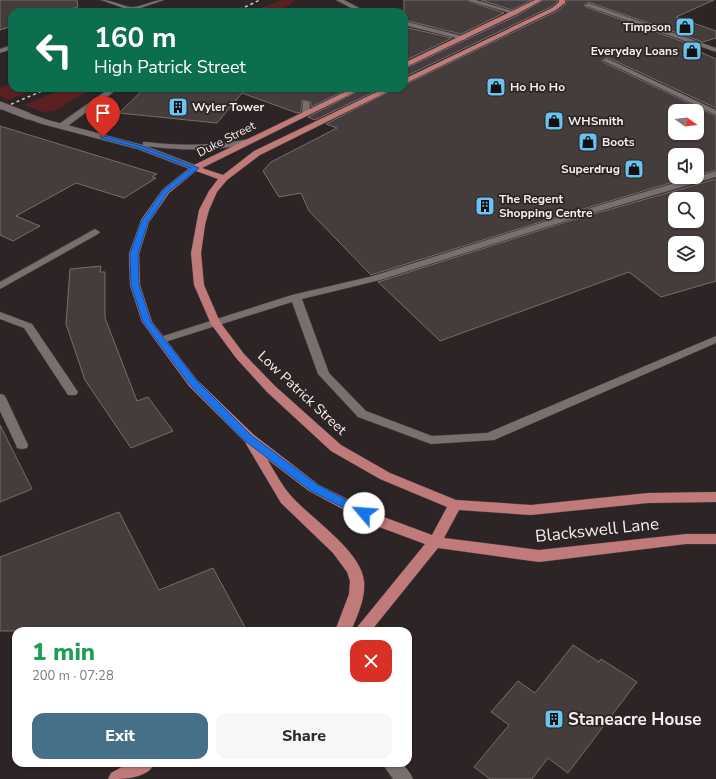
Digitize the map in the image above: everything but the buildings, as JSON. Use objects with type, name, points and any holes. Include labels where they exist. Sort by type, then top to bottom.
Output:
[{"type":"main road","points":[[408,64],[539,0]]},
{"type":"main road","points":[[408,80],[554,9],[562,3],[562,0]]},
{"type":"main road","name":"Duke Street","points":[[196,168],[351,92]]},
{"type":"main road","name":"Duke Street","points":[[196,168],[224,178],[257,153],[383,92]]},
{"type":"main road","points":[[196,168],[166,191],[144,222],[134,254],[135,285],[147,322],[193,383],[247,437],[314,488],[376,520],[435,542]]},
{"type":"main road","name":"Low Patrick Street","points":[[224,178],[213,191],[204,210],[196,253],[199,286],[215,322],[240,356],[271,389],[336,448],[385,476],[455,505]]},
{"type":"main road","points":[[247,437],[286,499],[325,535],[352,567],[357,580],[355,598],[344,627]]},
{"type":"main road","name":"Blackswell Lane","points":[[455,505],[531,510],[648,498],[716,497]]},
{"type":"main road","points":[[365,627],[435,542],[455,505]]},
{"type":"main road","name":"Blackswell Lane","points":[[435,542],[539,556],[686,539],[716,539]]},
{"type":"main road","points":[[116,779],[138,767]]},
{"type":"street","points":[[104,0],[129,8]]},
{"type":"street","points":[[135,8],[161,0]]},
{"type":"street","points":[[339,0],[356,8]]},
{"type":"street","points":[[470,0],[515,13]]},
{"type":"street","points":[[597,0],[588,5],[716,50]]},
{"type":"street","points":[[408,23],[464,38]]},
{"type":"street","points":[[606,60],[716,113]]},
{"type":"street","points":[[62,126],[109,92]]},
{"type":"street","points":[[306,103],[306,113]]},
{"type":"street","points":[[0,105],[28,116],[140,147],[196,168]]},
{"type":"street","points":[[103,137],[175,148],[210,148],[228,146],[249,141]]},
{"type":"street","points":[[161,340],[296,297],[376,278],[566,218],[716,174]]},
{"type":"street","points":[[0,286],[95,232]]},
{"type":"street","points":[[296,297],[324,374],[362,414],[431,440],[489,437],[716,339]]},
{"type":"street","points":[[0,315],[28,326],[72,392]]},
{"type":"street","points":[[0,398],[22,445]]},
{"type":"street","points":[[394,767],[404,779]]},
{"type":"shaded area","points":[[282,0],[295,0],[283,8],[260,8]]},
{"type":"shaded area","points":[[8,85],[8,92],[27,92],[9,100],[0,96],[0,88]]},
{"type":"shaded area","points":[[55,92],[86,92],[54,111],[43,112],[24,105]]},
{"type":"railway","points":[[243,8],[260,0]]},
{"type":"railway","points":[[0,109],[40,92]]},
{"type":"place","name":"Timpson","points":[[685,27]]},
{"type":"place","name":"Everyday Loans","points":[[692,51]]},
{"type":"place","name":"Ho Ho Ho","points":[[496,87]]},
{"type":"place","name":"Wyler Tower","points":[[178,107]]},
{"type":"place","name":"WHSmith","points":[[554,121]]},
{"type":"place","name":"Boots","points":[[588,142]]},
{"type":"place","name":"Superdrug","points":[[634,169]]},
{"type":"place","name":"The Regent Shopping Centre","points":[[485,206]]},
{"type":"place","name":"Staneacre House","points":[[554,719]]},
{"type":"route","points":[[103,137],[140,147],[196,168],[166,191],[144,222],[134,254],[135,285],[147,322],[193,383],[249,438],[314,488],[364,513]]}]
